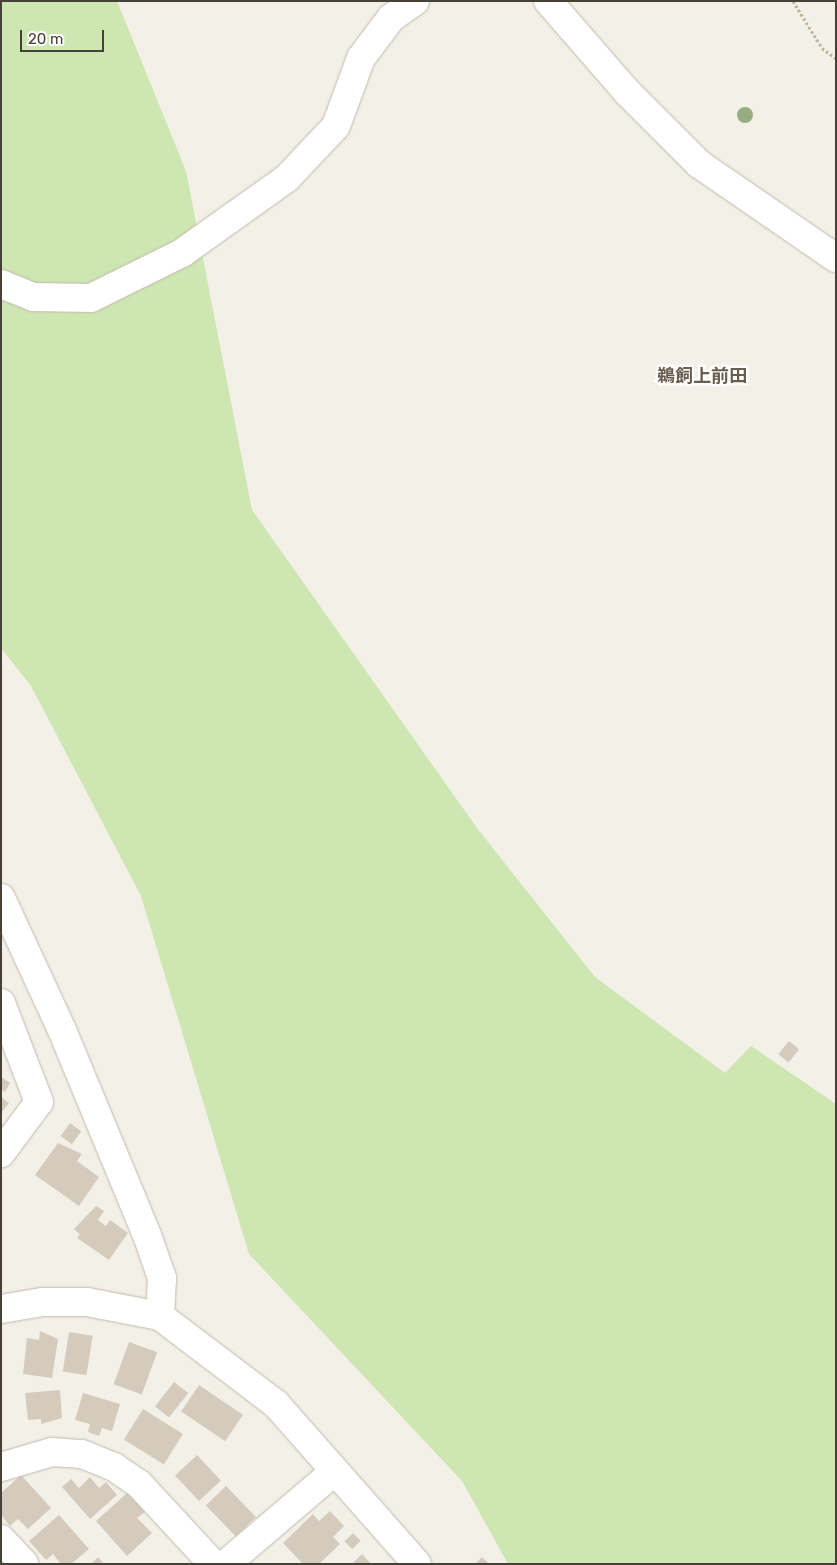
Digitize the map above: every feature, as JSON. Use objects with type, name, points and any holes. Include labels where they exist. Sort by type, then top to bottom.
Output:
[{"type":"street","points":[[1,284],[34,297],[91,298],[182,253],[287,178],[336,126],[361,58],[391,18],[415,1]]},
{"type":"street","points":[[548,1],[627,92],[699,164],[836,258]]},
{"type":"street","points":[[1,898],[62,1030],[147,1235],[162,1278],[160,1316]]},
{"type":"street","points":[[1,1003],[40,1102],[1,1154]]},
{"type":"street","points":[[1,1309],[42,1302],[87,1302],[160,1316],[276,1404],[417,1564]]},
{"type":"street","points":[[1,1467],[52,1452],[82,1454],[114,1467],[139,1484],[213,1564]]},
{"type":"street","points":[[226,1564],[335,1471]]},
{"type":"street","points":[[1,1539],[24,1564]]},
{"type":"path","points":[[793,1],[822,48],[836,58]]},
{"type":"green space","points":[[1,1],[117,1],[186,171],[252,510],[477,828],[595,977],[725,1073],[751,1046],[836,1104],[836,1564],[508,1564],[462,1481],[249,1254],[141,896],[31,686],[1,648]]},
{"type":"building","points":[[789,1041],[799,1049],[788,1062],[778,1054]]},
{"type":"building","points":[[1,1077],[10,1083],[5,1092],[1,1089]]},
{"type":"building","points":[[1,1097],[9,1103],[1,1113]]},
{"type":"building","points":[[70,1123],[81,1131],[72,1144],[61,1136]]},
{"type":"building","points":[[58,1143],[82,1154],[77,1161],[99,1177],[79,1206],[35,1175]]},
{"type":"building","points":[[96,1206],[104,1211],[98,1220],[106,1226],[110,1220],[128,1233],[109,1260],[77,1238],[80,1234],[74,1229]]},
{"type":"building","points":[[40,1331],[58,1339],[52,1378],[23,1374],[27,1338],[39,1340]]},
{"type":"building","points":[[69,1332],[93,1336],[86,1375],[63,1372]]},
{"type":"building","points":[[129,1342],[157,1352],[142,1395],[114,1384]]},
{"type":"building","points":[[174,1382],[188,1393],[169,1418],[155,1406]]},
{"type":"building","points":[[199,1385],[243,1415],[225,1441],[181,1412]]},
{"type":"building","points":[[60,1390],[62,1418],[41,1424],[41,1419],[28,1420],[25,1393]]},
{"type":"building","points":[[83,1393],[120,1404],[112,1431],[102,1428],[99,1436],[88,1432],[90,1424],[75,1420]]},
{"type":"building","points":[[143,1409],[183,1434],[164,1464],[124,1440]]},
{"type":"building","points":[[197,1455],[221,1481],[199,1501],[175,1475]]},
{"type":"building","points":[[21,1475],[51,1508],[28,1529],[18,1519],[10,1526],[1,1515],[1,1493]]},
{"type":"building","points":[[90,1477],[99,1488],[106,1482],[117,1495],[90,1519],[62,1487],[71,1479],[79,1488]]},
{"type":"building","points":[[226,1486],[256,1517],[236,1536],[206,1505]]},
{"type":"building","points":[[127,1493],[145,1512],[137,1518],[152,1533],[127,1556],[96,1521]]},
{"type":"building","points":[[330,1511],[344,1526],[333,1537],[340,1544],[319,1564],[303,1564],[283,1543],[313,1514],[319,1521]]},
{"type":"building","points":[[59,1515],[89,1549],[71,1564],[61,1564],[53,1554],[46,1560],[29,1541]]},
{"type":"building","points":[[353,1533],[361,1541],[352,1549],[345,1541]]},
{"type":"building","points":[[362,1554],[371,1564],[352,1564]]},
{"type":"building","points":[[98,1557],[104,1564],[91,1564]]},
{"type":"building","points":[[482,1557],[489,1564],[475,1564]]},
{"type":"district","name":"鵜飼上前田","points":[[702,376]]}]
